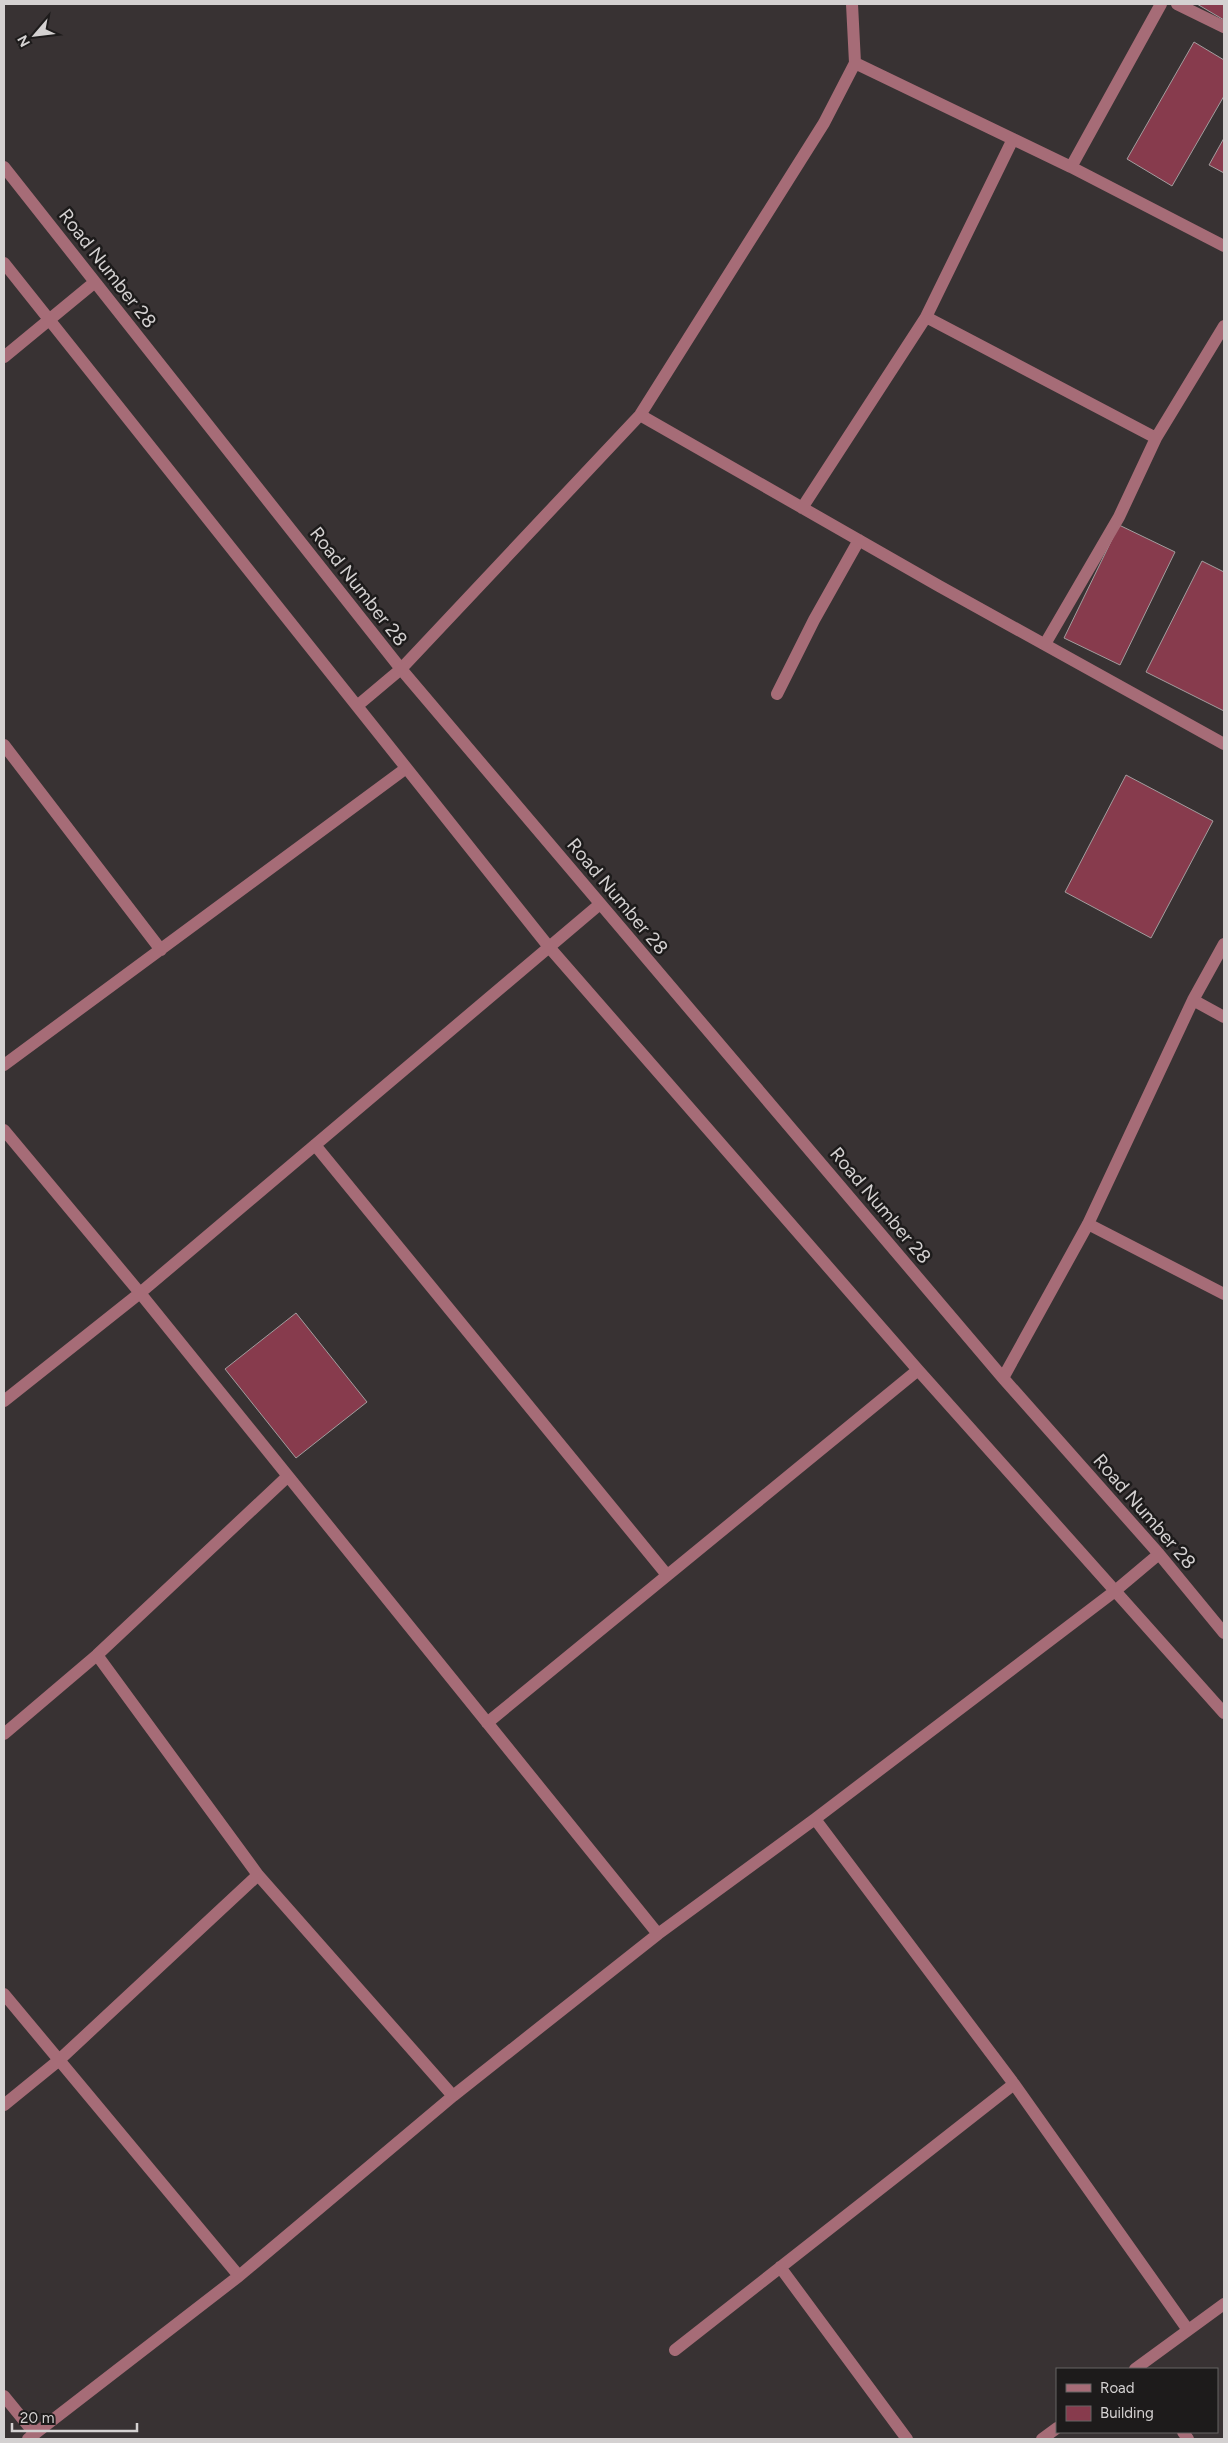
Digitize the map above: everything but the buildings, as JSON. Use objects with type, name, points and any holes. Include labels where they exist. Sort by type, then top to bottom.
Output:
[{"type":"street","points":[[357,706],[401,669],[640,415],[824,123],[855,63],[852,4]]},
{"type":"street","points":[[1071,167],[1161,4]]},
{"type":"street","points":[[1177,4],[1224,27]]},
{"type":"street","points":[[855,63],[1071,167],[1224,246]]},
{"type":"street","points":[[802,508],[926,317],[1013,140]]},
{"type":"street","name":"Road Number 28","points":[[4,168],[401,669],[1003,1378],[1159,1554],[1224,1633]]},
{"type":"street","points":[[4,263],[357,706],[405,769],[549,947],[918,1370],[1224,1713]]},
{"type":"street","points":[[4,357],[95,282]]},
{"type":"street","points":[[926,317],[1156,438]]},
{"type":"street","points":[[1045,644],[1119,517],[1156,438],[1224,326]]},
{"type":"street","points":[[640,415],[802,508],[1224,744]]},
{"type":"street","points":[[777,694],[814,620],[859,540]]},
{"type":"street","points":[[4,745],[161,950]]},
{"type":"street","points":[[4,1065],[405,769]]},
{"type":"street","points":[[4,1401],[140,1293],[600,904]]},
{"type":"street","points":[[1003,1378],[1088,1224],[1193,1000],[1224,944]]},
{"type":"street","points":[[1193,1000],[1224,1017]]},
{"type":"street","points":[[4,1130],[140,1293],[658,1934]]},
{"type":"street","points":[[315,1145],[667,1575]]},
{"type":"street","points":[[1088,1224],[1224,1294]]},
{"type":"street","points":[[487,1723],[918,1370]]},
{"type":"street","points":[[4,1734],[97,1655],[288,1477]]},
{"type":"street","points":[[4,2396],[31,2437],[239,2276],[453,2096],[658,1934],[815,1819],[1115,1591],[1159,1554]]},
{"type":"street","points":[[97,1655],[258,1875],[453,2096]]},
{"type":"street","points":[[815,1819],[1014,2084],[1188,2330]]},
{"type":"street","points":[[4,2105],[58,2061],[258,1875]]},
{"type":"street","points":[[4,1994],[239,2276]]},
{"type":"street","points":[[675,2350],[1014,2084]]},
{"type":"street","points":[[780,2267],[907,2439]]},
{"type":"street","points":[[1136,2368],[1224,2304]]},
{"type":"street","points":[[1042,2439],[1056,2429]]}]
